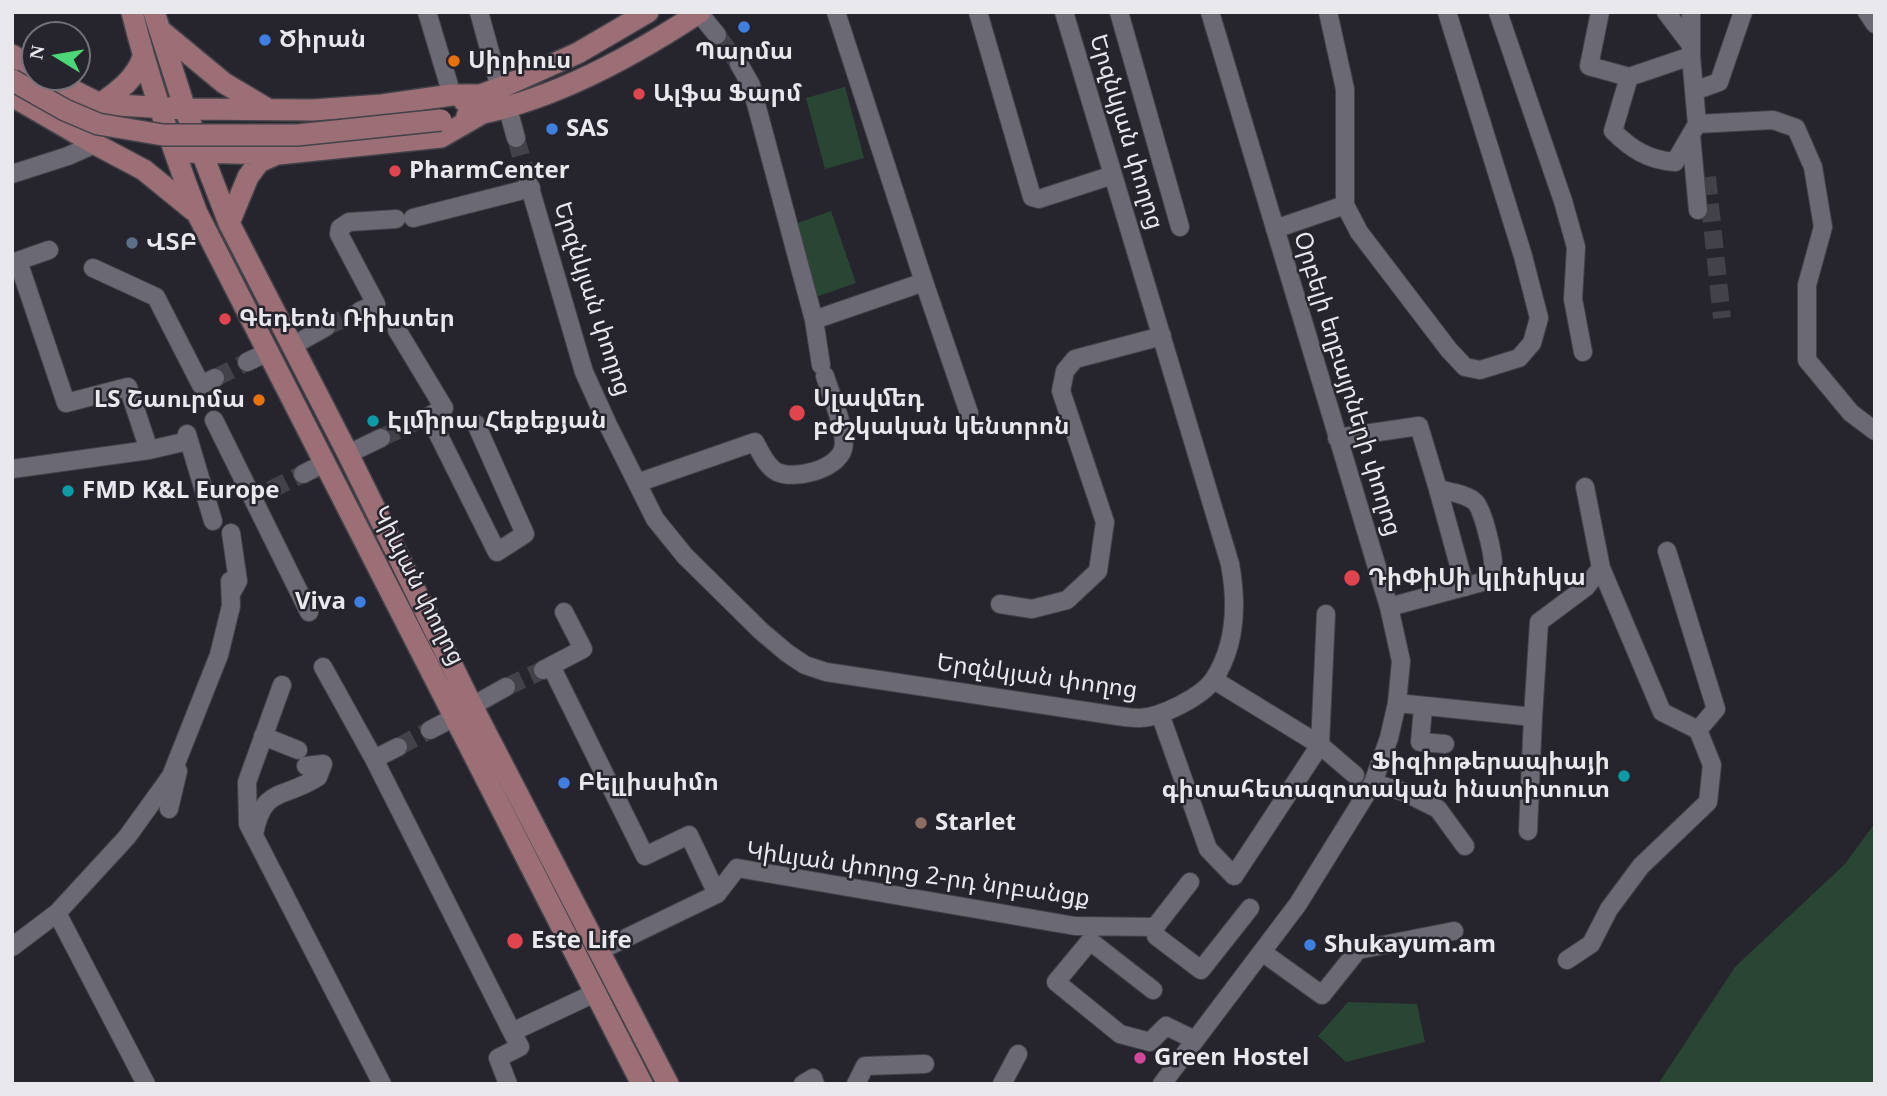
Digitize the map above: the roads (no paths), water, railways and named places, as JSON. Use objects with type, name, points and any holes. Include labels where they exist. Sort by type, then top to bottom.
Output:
[{"type":"main road","name":"Կիևյան փողոց","points":[[132,12],[143,57],[173,151],[197,213],[374,560],[464,711],[600,951],[668,1084]]},
{"type":"main road","points":[[229,223],[259,162],[278,154],[442,136],[500,88],[578,53],[648,12]]},
{"type":"main road","points":[[74,91],[100,104],[160,108],[194,130],[297,135],[479,104],[508,109],[648,46],[699,13]]},
{"type":"main road","name":"Կիևյան փողոց","points":[[157,21],[229,223],[393,547],[464,711],[642,1084]]},
{"type":"main road","points":[[157,21],[224,83],[272,110]]},
{"type":"main road","points":[[100,104],[132,79],[143,57]]},
{"type":"main road","points":[[12,69],[69,103],[102,115],[194,130],[278,154]]},
{"type":"main road","points":[[12,80],[65,110],[98,124],[163,135],[272,110],[382,105],[444,109]]},
{"type":"main road","points":[[12,96],[144,170],[197,213]]},
{"type":"main road","points":[[95,144],[105,129],[105,113],[100,104]]},
{"type":"main road","points":[[272,110],[262,123],[262,140],[278,154]]},
{"type":"main road","points":[[173,151],[194,130]]},
{"type":"main road","points":[[374,560],[379,546],[386,543],[393,547]]},
{"type":"street","points":[[427,12],[444,109]]},
{"type":"street","points":[[479,12],[500,88]]},
{"type":"street","points":[[836,12],[969,413]]},
{"type":"street","points":[[978,12],[1032,197],[1039,199],[1113,175]]},
{"type":"street","name":"Երզնկյան փողոց","points":[[360,312],[376,304],[339,234],[340,228],[349,222],[404,218],[530,184],[584,372],[656,519],[685,556],[787,653],[805,665],[826,672],[1118,716],[1141,718],[1160,714],[1190,700],[1214,680],[1227,649],[1234,618],[1235,591],[1230,564],[1064,12]]},
{"type":"street","points":[[1119,12],[1180,227]]},
{"type":"street","name":"Օրբելի եղբայրների փողոց","points":[[1162,1084],[1298,904],[1373,783],[1389,738],[1397,703],[1401,661],[1389,607],[1209,12]]},
{"type":"street","points":[[1328,12],[1345,89],[1345,205],[1359,232],[1449,350],[1465,367],[1480,370],[1519,358],[1532,343],[1539,318],[1524,256],[1447,12]]},
{"type":"street","points":[[1498,12],[1563,201],[1576,247],[1573,299],[1583,352]]},
{"type":"street","points":[[1600,12],[1590,66],[1629,77],[1691,50]]},
{"type":"street","points":[[1666,12],[1691,50]]},
{"type":"street","points":[[1691,12],[1698,209]]},
{"type":"street","points":[[1693,91],[1719,82],[1743,12]]},
{"type":"street","points":[[1867,12],[1875,24]]},
{"type":"street","points":[[699,13],[717,35]]},
{"type":"street","points":[[637,483],[755,442],[774,471],[791,476],[820,469],[837,460],[843,449],[843,435],[823,371],[814,320],[751,85],[739,64]]},
{"type":"street","points":[[1629,77],[1612,131],[1632,150],[1659,161],[1675,162],[1694,130],[1773,120],[1796,128],[1813,167],[1824,227],[1807,285],[1807,360],[1851,413],[1875,432]]},
{"type":"street","points":[[508,109],[516,138]]},
{"type":"street","points":[[1694,130],[1707,177]]},
{"type":"street","points":[[12,174],[68,156],[95,144]]},
{"type":"street","points":[[1275,229],[1345,205]]},
{"type":"street","points":[[49,250],[15,262],[65,403],[128,387],[149,450]]},
{"type":"street","points":[[93,268],[156,297],[201,385],[215,378]]},
{"type":"street","points":[[814,320],[925,282]]},
{"type":"street","points":[[292,345],[327,327]]},
{"type":"street","points":[[397,330],[444,408],[422,419],[496,552],[525,534],[476,424]]},
{"type":"street","points":[[1000,604],[1032,609],[1067,600],[1098,571],[1105,522],[1061,391],[1065,371],[1075,359],[1162,336]]},
{"type":"street","points":[[247,362],[268,352]]},
{"type":"street","points":[[214,420],[309,612]]},
{"type":"street","points":[[1337,438],[1419,426],[1465,587]]},
{"type":"street","points":[[12,468],[149,450],[187,438],[219,518],[228,534],[232,535],[238,581],[230,588],[231,606],[219,655],[171,776],[127,837],[57,913],[12,947]]},
{"type":"street","points":[[348,454],[381,438]]},
{"type":"street","points":[[303,474],[325,463]]},
{"type":"street","points":[[1567,960],[1591,944],[1609,909],[1641,866],[1708,802],[1713,765],[1698,730],[1662,712],[1601,568],[1585,487]]},
{"type":"street","points":[[253,498],[270,489]]},
{"type":"street","points":[[1389,607],[1486,581],[1491,577],[1493,564],[1481,512],[1475,502],[1462,495],[1438,489]]},
{"type":"street","points":[[1667,551],[1716,709],[1698,730]]},
{"type":"street","points":[[1528,831],[1539,622],[1586,587],[1601,568]]},
{"type":"street","points":[[564,612],[583,649],[547,668],[646,856],[689,835],[717,894]]},
{"type":"street","points":[[1160,714],[1208,849],[1234,876],[1320,745],[1326,614]]},
{"type":"street","points":[[323,667],[374,759],[520,1047],[498,1058],[509,1084]]},
{"type":"street","points":[[1214,680],[1320,745],[1355,775]]},
{"type":"street","points":[[282,685],[247,782],[248,824],[382,1084]]},
{"type":"street","points":[[430,730],[506,687]]},
{"type":"street","points":[[1397,703],[1423,708],[1533,717]]},
{"type":"street","points":[[1423,708],[1420,742],[1445,744]]},
{"type":"street","points":[[254,834],[264,803],[318,777],[323,764],[302,758],[263,736]]},
{"type":"street","points":[[169,809],[185,740]]},
{"type":"street","points":[[374,759],[398,747]]},
{"type":"street","points":[[1373,783],[1404,792],[1438,809],[1465,846]]},
{"type":"street","name":"Կիևյան փողոց 2-րդ նրբանցք","points":[[600,951],[717,894],[737,868],[1076,926],[1155,927]]},
{"type":"street","points":[[1190,882],[1155,927],[1156,936],[1201,970],[1250,908]]},
{"type":"street","points":[[57,913],[146,1084]]},
{"type":"street","points":[[1262,951],[1322,995],[1358,950],[1454,930]]},
{"type":"street","points":[[1153,990],[1090,941],[1056,982],[1120,1034],[1150,1042],[1166,1026],[1195,1040]]},
{"type":"street","points":[[512,1032],[597,992]]},
{"type":"street","points":[[1002,1084],[1018,1054]]},
{"type":"street","points":[[856,1084],[865,1066],[925,1064]]},
{"type":"street","points":[[803,1084],[813,1078],[815,1084]]},
{"type":"tunnel","points":[[717,35],[739,64]]},
{"type":"tunnel","points":[[516,138],[528,181]]},
{"type":"tunnel","points":[[1707,177],[1722,318]]},
{"type":"tunnel","points":[[326,327],[360,311]]},
{"type":"tunnel","points":[[215,378],[247,362]]},
{"type":"tunnel","points":[[381,438],[415,422]]},
{"type":"tunnel","points":[[270,490],[303,474]]},
{"type":"tunnel","points":[[506,687],[543,670]]},
{"type":"tunnel","points":[[398,747],[430,730]]},
{"type":"place","name":"Պարմա","points":[[744,27]]},
{"type":"place","name":"Ծիրան","points":[[265,40]]},
{"type":"place","name":"Սիրիուս","points":[[454,61]]},
{"type":"place","name":"Ալֆա Ֆարմ","points":[[639,94]]},
{"type":"place","name":"SAS","points":[[552,129]]},
{"type":"place","name":"PharmCenter","points":[[395,171]]},
{"type":"place","name":"ՎՏԲ","points":[[132,243]]},
{"type":"place","name":"Գեդեոն Ռիխտեր","points":[[225,319]]},
{"type":"place","name":"LS Շաուրմա","points":[[259,400]]},
{"type":"place","name":"Սլավմեդ բժշկական կենտրոն","points":[[797,413]]},
{"type":"place","name":"Էլմիրա Հեքեքյան","points":[[373,421]]},
{"type":"place","name":"FMD K&L Europe","points":[[68,491]]},
{"type":"place","name":"ԴիՓիՍի կլինիկա","points":[[1352,578]]},
{"type":"place","name":"Viva","points":[[360,602]]},
{"type":"place","name":"Ֆիզիոթերապիայի գիտահետազոտական ինստիտուտ","points":[[1624,776]]},
{"type":"place","name":"Բելլիսսիմո","points":[[564,783]]},
{"type":"place","name":"Starlet","points":[[921,823]]},
{"type":"place","name":"Este Life","points":[[515,941]]},
{"type":"place","name":"Shukayum.am","points":[[1310,945]]},
{"type":"place","name":"Green Hostel","points":[[1140,1058]]}]
